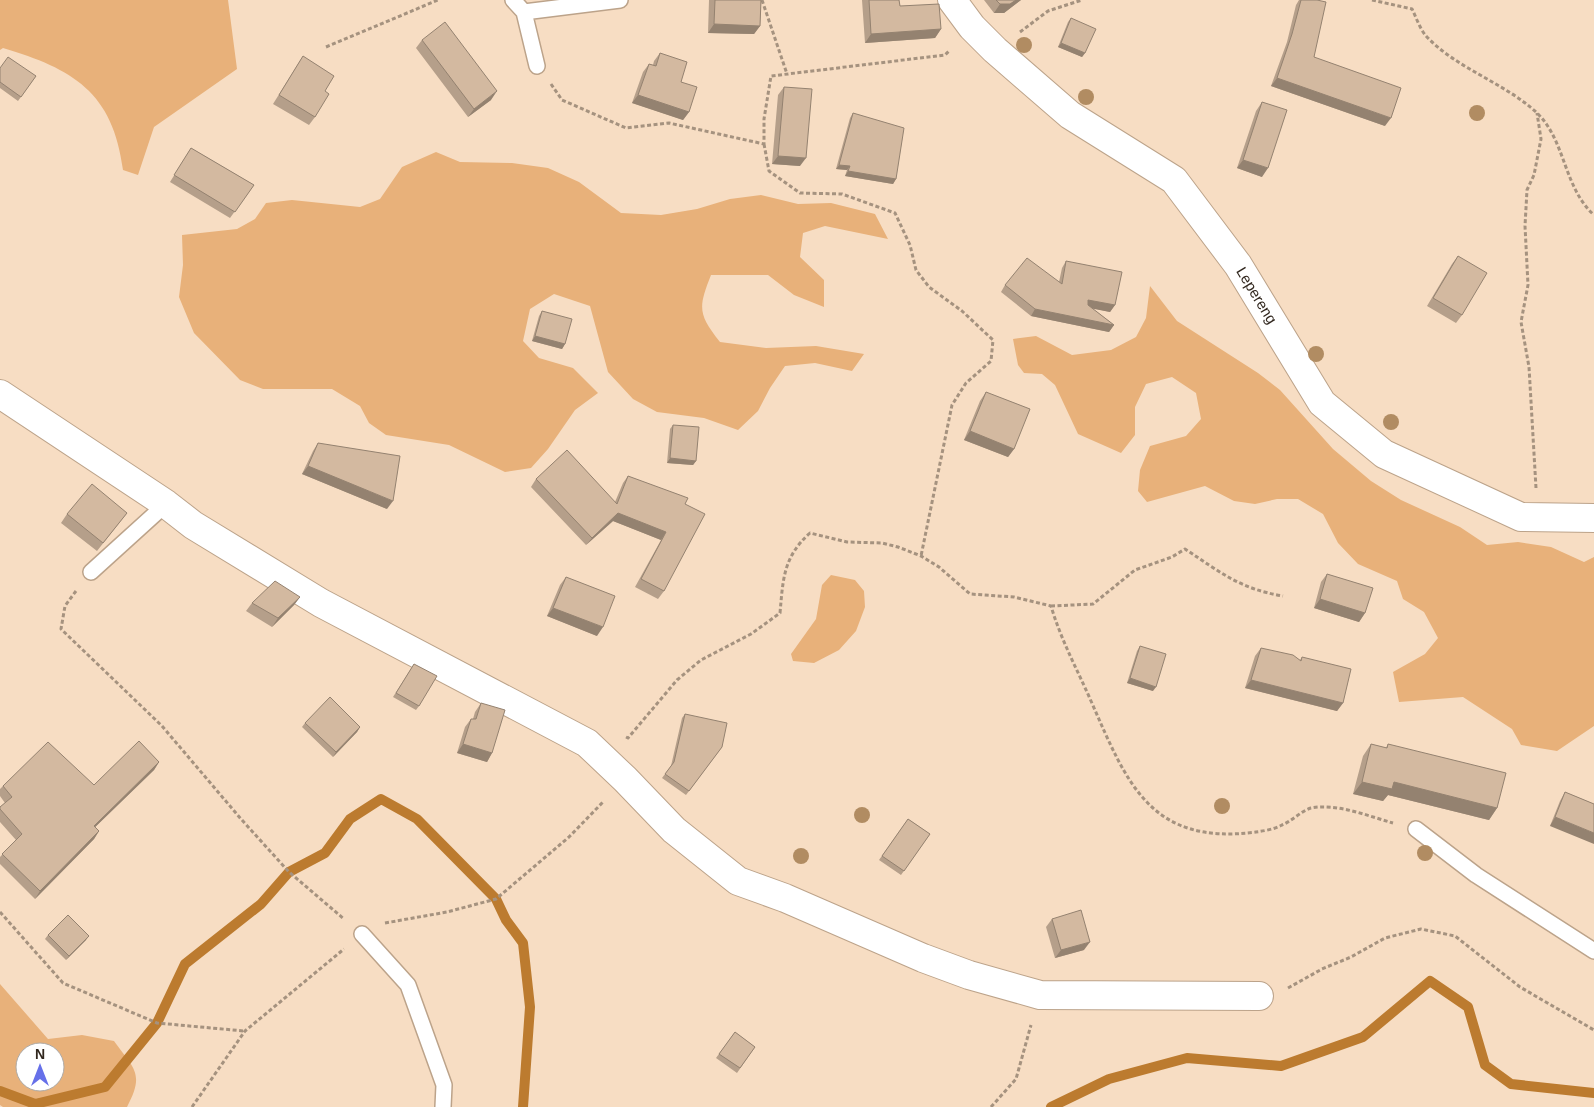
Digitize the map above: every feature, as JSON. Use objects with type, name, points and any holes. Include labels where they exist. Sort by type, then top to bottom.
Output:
[{"type":"street","name":"Lepereng","points":[[952,0],[972,27],[995,50],[1070,115],[1174,180],[1238,265],[1322,403],[1384,454],[1467,494],[1521,517],[1594,518]]},
{"type":"street","points":[[0,394],[166,504],[193,525],[321,603],[587,743],[626,778],[674,830],[738,881],[794,902],[923,958],[969,975],[1040,995],[1259,996]]},
{"type":"lane","points":[[513,0],[524,12],[537,66]]},
{"type":"lane","points":[[524,12],[620,0]]},
{"type":"lane","points":[[91,572],[166,504]]},
{"type":"lane","points":[[1416,829],[1476,876],[1594,951]]},
{"type":"lane","points":[[362,934],[408,985],[444,1085],[443,1107]]},
{"type":"path","points":[[326,47],[438,0]]},
{"type":"path","points":[[762,0],[787,74]]},
{"type":"path","points":[[995,50],[1048,10],[1082,0]]},
{"type":"path","points":[[1372,0],[1412,9],[1425,34],[1454,61],[1489,80],[1537,113],[1558,143],[1571,183],[1594,215]]},
{"type":"path","points":[[921,556],[952,405],[966,382],[991,361],[992,340],[962,311],[928,287],[916,270],[910,245],[895,213],[842,194],[800,193],[769,171],[764,144],[764,120],[771,76],[945,55],[972,27]]},
{"type":"path","points":[[537,66],[562,100],[626,128],[669,123],[764,144]]},
{"type":"path","points":[[1526,517],[1532,510],[1536,486],[1528,367],[1521,322],[1528,285],[1525,226],[1527,190],[1534,175],[1541,138],[1537,113]]},
{"type":"path","points":[[587,743],[605,731],[628,738],[676,680],[701,660],[751,634],[780,614],[784,572],[796,545],[810,533],[847,542],[882,543],[921,556],[939,567],[970,594],[1014,597],[1051,606],[1093,604],[1135,570],[1172,557],[1185,549],[1238,584],[1258,592],[1283,596]]},
{"type":"path","points":[[91,572],[65,606],[61,629],[162,726],[289,872],[362,934]]},
{"type":"path","points":[[1051,606],[1061,639],[1123,772],[1140,798],[1163,817],[1187,828],[1221,833],[1256,832],[1281,826],[1311,808],[1341,809],[1416,829]]},
{"type":"path","points":[[192,1107],[245,1031],[362,934],[382,924],[447,912],[496,899],[569,837],[626,778]]},
{"type":"path","points":[[0,912],[63,983],[157,1023],[245,1031]]},
{"type":"path","points":[[1259,996],[1283,991],[1322,969],[1351,957],[1385,938],[1421,929],[1455,936],[1520,987],[1594,1030]]},
{"type":"path","points":[[991,1107],[1016,1079],[1040,995]]},
{"type":"shaded area","points":[[0,0],[228,0],[237,69],[154,127],[138,175],[123,170],[118,143],[110,121],[99,103],[85,88],[69,75],[50,65],[3,48],[0,50]]},
{"type":"shaded area","points":[[436,152],[460,162],[512,163],[548,168],[579,182],[621,213],[661,215],[697,209],[730,199],[761,195],[798,204],[831,203],[875,214],[888,239],[825,226],[803,233],[800,257],[824,280],[824,307],[794,295],[768,275],[711,275],[702,303],[702,310],[707,324],[720,342],[766,348],[816,346],[864,354],[852,371],[815,363],[785,366],[770,388],[758,411],[738,430],[704,418],[657,412],[633,399],[608,372],[590,306],[554,294],[530,309],[523,341],[539,358],[573,368],[598,393],[575,410],[548,449],[531,468],[505,472],[449,445],[386,435],[369,423],[360,406],[332,389],[263,389],[240,380],[194,333],[179,297],[183,265],[182,235],[237,229],[255,219],[266,203],[292,200],[360,207],[380,199],[402,167]]},
{"type":"shaded area","points":[[1150,286],[1177,321],[1258,373],[1280,390],[1333,449],[1371,481],[1401,500],[1460,527],[1487,545],[1518,542],[1551,547],[1584,562],[1594,557],[1594,726],[1557,751],[1521,745],[1512,729],[1463,697],[1399,702],[1393,672],[1425,654],[1438,638],[1424,612],[1403,599],[1397,581],[1358,564],[1338,543],[1323,514],[1298,499],[1277,499],[1255,504],[1234,501],[1205,486],[1147,502],[1138,491],[1140,470],[1150,446],[1186,436],[1201,419],[1196,393],[1172,377],[1146,384],[1135,407],[1135,435],[1121,453],[1078,434],[1055,385],[1042,374],[1024,373],[1018,365],[1013,339],[1036,336],[1072,355],[1111,350],[1136,337],[1146,318]]},
{"type":"shaded area","points":[[831,575],[855,580],[864,591],[865,607],[856,631],[839,650],[814,663],[793,661],[791,654],[816,619],[822,585]]},
{"type":"shaded area","points":[[0,984],[48,1039],[82,1035],[114,1041],[135,1072],[135,1086],[127,1107],[3,1107],[0,1105]]},
{"type":"building","points":[[715,0],[761,0],[760,26],[714,24]]},
{"type":"building","points":[[869,0],[899,0],[900,6],[939,4],[941,29],[871,34]]},
{"type":"building","points":[[996,0],[1016,0],[1010,4],[1000,4]]},
{"type":"building","points":[[1301,0],[1326,2],[1314,57],[1401,88],[1391,118],[1277,78]]},
{"type":"building","points":[[1071,18],[1096,29],[1085,53],[1061,43]]},
{"type":"building","points":[[445,22],[497,91],[474,109],[422,40]]},
{"type":"building","points":[[660,53],[687,62],[681,82],[697,87],[689,112],[638,95],[649,64],[656,66]]},
{"type":"building","points":[[303,56],[334,76],[325,91],[329,94],[315,117],[279,95]]},
{"type":"building","points":[[8,57],[36,76],[21,97],[0,82],[0,68]]},
{"type":"building","points":[[784,87],[812,89],[806,158],[778,156]]},
{"type":"building","points":[[1262,102],[1287,110],[1268,168],[1243,160]]},
{"type":"building","points":[[853,113],[904,128],[896,179],[848,171],[850,166],[839,165]]},
{"type":"building","points":[[191,148],[254,185],[235,212],[174,175]]},
{"type":"building","points":[[1458,256],[1487,273],[1462,315],[1433,298]]},
{"type":"building","points":[[1027,258],[1062,284],[1066,261],[1122,272],[1115,305],[1088,300],[1088,305],[1114,325],[1035,309],[1005,285]]},
{"type":"building","points":[[542,311],[572,319],[565,344],[535,336]]},
{"type":"building","points":[[986,392],[1030,409],[1014,449],[970,431]]},
{"type":"building","points":[[673,425],[699,427],[696,461],[670,458]]},
{"type":"building","points":[[318,443],[400,456],[393,501],[308,466]]},
{"type":"building","points":[[567,450],[617,504],[628,476],[688,498],[685,504],[705,514],[664,591],[641,579],[666,532],[618,513],[592,538],[536,479]]},
{"type":"building","points":[[92,484],[127,513],[103,543],[67,514]]},
{"type":"building","points":[[1327,574],[1373,588],[1365,613],[1320,599]]},
{"type":"building","points":[[566,577],[615,596],[603,627],[553,608]]},
{"type":"building","points":[[275,581],[300,597],[278,618],[252,603]]},
{"type":"building","points":[[1140,646],[1166,654],[1156,687],[1130,678]]},
{"type":"building","points":[[1261,648],[1293,655],[1301,661],[1302,657],[1351,669],[1343,703],[1251,680]]},
{"type":"building","points":[[414,664],[437,676],[419,706],[396,693]]},
{"type":"building","points":[[330,697],[360,727],[336,752],[305,723]]},
{"type":"building","points":[[481,703],[505,710],[492,753],[463,744],[471,719],[476,719]]},
{"type":"building","points":[[685,714],[727,723],[722,747],[689,791],[665,774],[674,762]]},
{"type":"building","points":[[139,741],[159,762],[94,826],[99,831],[40,891],[2,854],[22,834],[0,809],[12,797],[3,786],[48,742],[94,785]]},
{"type":"building","points":[[1371,744],[1387,748],[1388,744],[1506,773],[1497,808],[1394,782],[1392,789],[1362,782]]},
{"type":"building","points":[[1565,792],[1594,804],[1594,833],[1555,817]]},
{"type":"building","points":[[908,819],[930,834],[904,871],[882,856]]},
{"type":"building","points":[[1081,910],[1090,942],[1061,950],[1052,919]]},
{"type":"building","points":[[68,915],[89,936],[69,956],[48,935]]},
{"type":"building","points":[[735,1032],[755,1047],[740,1068],[719,1054]]},
{"type":"waterway","points":[[0,1091],[35,1104],[105,1087],[157,1023],[185,964],[261,904],[289,872],[325,853],[350,819],[381,799],[417,819],[496,899],[506,920],[523,943],[530,1007],[523,1107]]},
{"type":"waterway","points":[[1051,1107],[1109,1079],[1187,1058],[1281,1066],[1363,1037],[1430,981],[1468,1007],[1485,1065],[1511,1084],[1594,1093]]}]
